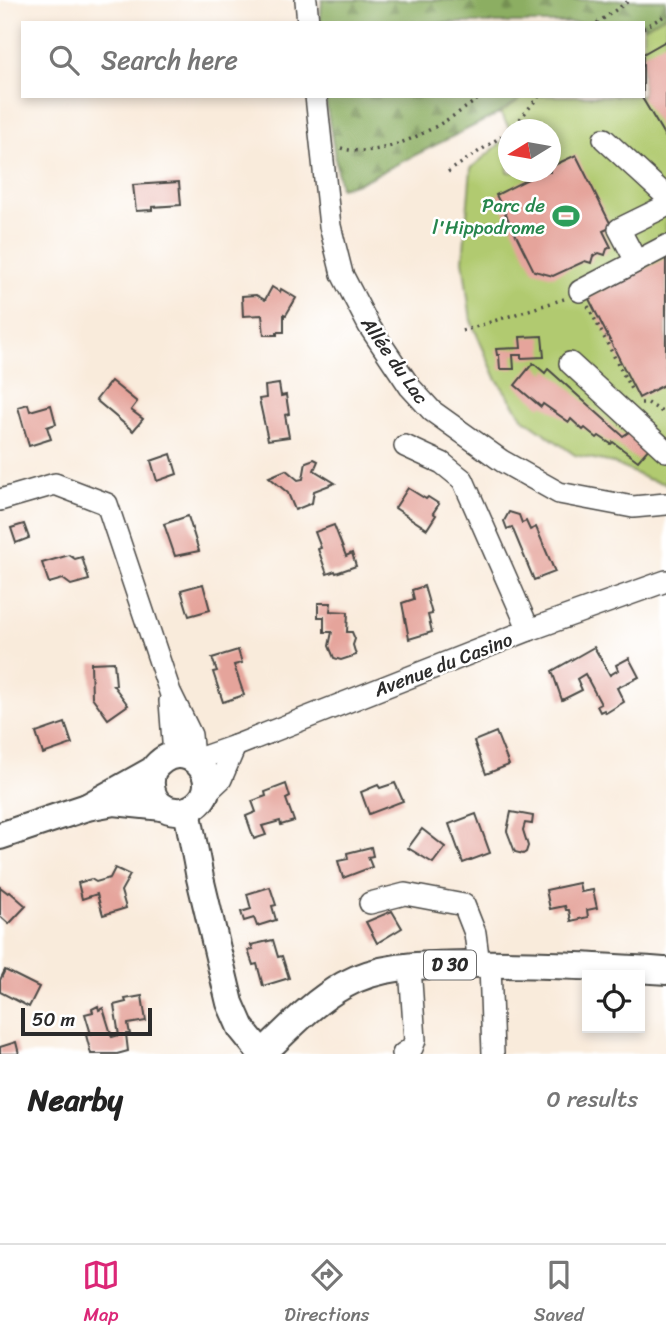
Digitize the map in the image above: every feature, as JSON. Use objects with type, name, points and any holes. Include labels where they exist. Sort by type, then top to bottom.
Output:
[{"type":"main road","points":[[179,761],[150,786],[152,794],[185,804]]},
{"type":"main road","points":[[179,761],[206,775],[185,804],[230,1003],[241,1028],[262,1054]]},
{"type":"main road","points":[[87,807],[179,761]]},
{"type":"main road","points":[[0,836],[87,807],[114,802],[185,804]]},
{"type":"main road","name":"D 30","points":[[262,1054],[302,1016],[345,984],[380,971],[484,964],[666,971]]},
{"type":"street","points":[[306,0],[308,21]]},
{"type":"street","name":"Allée du Lac","points":[[316,98],[330,226],[342,274],[369,326],[410,387],[432,411],[502,461],[559,493],[633,507],[666,504]]},
{"type":"street","points":[[604,139],[666,196]]},
{"type":"street","points":[[636,261],[619,229],[666,205]]},
{"type":"street","points":[[580,291],[666,246]]},
{"type":"street","points":[[570,363],[666,451]]},
{"type":"street","points":[[405,446],[442,463],[463,480],[529,630]]},
{"type":"street","points":[[0,500],[55,484],[107,504],[170,692],[191,735],[179,761]]},
{"type":"street","name":"Avenue du Casino","points":[[179,761],[235,747],[529,630],[662,581]]},
{"type":"street","points":[[185,804],[221,779],[235,747]]},
{"type":"street","points":[[370,903],[404,894],[464,905],[484,964],[493,1054]]},
{"type":"street","points":[[403,1054],[412,1048],[415,1040],[410,967]]},
{"type":"path","points":[[600,21],[629,0]]},
{"type":"path","points":[[645,27],[666,15]]},
{"type":"path","points":[[322,142],[354,153],[387,149],[402,144],[479,98]]},
{"type":"path","points":[[520,119],[537,98]]},
{"type":"path","points":[[448,172],[498,139]]},
{"type":"path","points":[[462,331],[537,309],[580,291],[638,402],[648,403],[664,413]]},
{"type":"green space","points":[[322,0],[666,0],[666,15],[645,27],[645,21],[320,21]]},
{"type":"green space","name":"Parc de l'Hippodrome","points":[[666,15],[666,484],[647,479],[613,463],[575,455],[523,418],[496,378],[471,321],[463,260],[471,168],[498,145],[498,182],[561,182],[561,119],[504,119],[500,113],[522,98],[645,98],[645,27]]},
{"type":"green space","points":[[325,98],[522,98],[500,113],[361,182],[340,188]]},
{"type":"building","points":[[666,41],[666,138],[642,98],[645,98],[645,53]]},
{"type":"building","points":[[576,155],[612,227],[603,231],[611,247],[605,255],[599,253],[593,256],[591,263],[585,261],[553,276],[534,271],[496,195],[522,182],[561,182],[561,162]]},
{"type":"building","points":[[179,182],[181,205],[136,211],[133,185]]},
{"type":"building","points":[[666,258],[666,384],[639,398],[588,297]]},
{"type":"building","points":[[272,287],[296,298],[286,315],[284,314],[284,332],[264,335],[262,315],[243,316],[242,296],[256,295],[265,300]]},
{"type":"building","points":[[542,336],[544,357],[521,358],[521,355],[513,355],[514,369],[500,369],[496,349],[521,348],[520,337]]},
{"type":"building","points":[[533,363],[545,373],[548,369],[623,436],[632,430],[650,447],[638,461],[613,442],[611,444],[599,436],[597,438],[571,419],[569,422],[543,404],[541,407],[515,385]]},
{"type":"building","points":[[111,381],[137,402],[131,410],[143,419],[133,431],[96,400]]},
{"type":"building","points":[[279,384],[281,396],[286,395],[289,414],[285,415],[289,437],[268,440],[259,399],[266,398],[265,386]]},
{"type":"building","points":[[28,404],[30,411],[51,405],[56,424],[47,427],[51,439],[29,446],[18,407]]},
{"type":"building","points":[[171,454],[177,474],[157,481],[151,461]]},
{"type":"building","points":[[314,459],[318,461],[314,470],[335,483],[314,491],[312,503],[295,510],[288,493],[269,477],[286,470],[298,480],[303,479],[306,462]]},
{"type":"building","points":[[408,488],[439,504],[427,529],[395,508]]},
{"type":"building","points":[[509,512],[519,515],[522,523],[526,521],[530,530],[536,527],[555,572],[534,580],[512,527],[507,529],[504,521]]},
{"type":"building","points":[[188,516],[199,551],[175,556],[164,524]]},
{"type":"building","points":[[24,524],[29,538],[16,543],[11,528]]},
{"type":"building","points":[[334,525],[346,556],[352,553],[356,566],[327,574],[315,532]]},
{"type":"building","points":[[69,555],[75,559],[82,557],[89,580],[71,585],[63,579],[49,583],[42,563]]},
{"type":"building","points":[[203,584],[210,610],[189,616],[181,590]]},
{"type":"building","points":[[424,586],[432,614],[428,615],[432,632],[409,639],[402,603],[414,599],[412,590]]},
{"type":"building","points":[[318,603],[331,603],[330,611],[348,612],[347,632],[352,632],[355,639],[353,645],[356,655],[341,660],[334,658],[329,646],[332,632],[324,632],[324,617],[318,617]]},
{"type":"building","points":[[594,647],[610,675],[618,670],[616,665],[629,658],[639,677],[617,688],[624,702],[606,713],[604,710],[600,712],[597,706],[601,704],[585,674],[577,679],[582,690],[562,700],[552,671]]},
{"type":"building","points":[[238,650],[242,663],[234,665],[244,695],[223,702],[213,672],[217,671],[212,658]]},
{"type":"building","points":[[114,662],[116,685],[113,685],[128,705],[108,719],[92,697],[91,663]]},
{"type":"building","points":[[65,723],[72,744],[43,754],[36,733]]},
{"type":"building","points":[[496,732],[509,765],[486,774],[474,741]]},
{"type":"building","points":[[395,783],[403,801],[369,814],[361,792],[378,785],[380,788]]},
{"type":"building","points":[[286,784],[290,797],[286,799],[294,821],[281,825],[280,821],[262,826],[266,835],[254,839],[246,816],[256,812],[252,801],[266,796],[265,792]]},
{"type":"building","points":[[511,812],[533,816],[532,824],[525,823],[523,830],[528,846],[523,854],[515,852],[507,831]]},
{"type":"building","points":[[476,814],[490,853],[463,863],[449,824]]},
{"type":"building","points":[[422,829],[445,847],[433,863],[408,848]]},
{"type":"building","points":[[371,847],[373,856],[368,857],[372,867],[343,878],[338,861],[348,859],[347,853]]},
{"type":"building","points":[[115,868],[130,875],[121,891],[126,908],[103,915],[97,894],[82,899],[78,883],[110,878]]},
{"type":"building","points":[[579,883],[581,892],[593,890],[597,908],[587,910],[588,917],[571,921],[569,910],[566,910],[565,906],[550,909],[546,890]]},
{"type":"building","points":[[0,887],[26,906],[9,924],[0,916]]},
{"type":"building","points":[[270,887],[276,905],[272,906],[276,920],[257,926],[254,918],[244,921],[241,912],[251,909],[247,894]]},
{"type":"building","points":[[392,911],[402,928],[377,943],[366,922]]},
{"type":"building","points":[[273,940],[289,978],[263,986],[257,964],[253,965],[248,950],[253,949],[251,945]]},
{"type":"building","points":[[5,970],[39,987],[29,1007],[0,992],[0,980]]},
{"type":"building","points":[[142,996],[146,1021],[128,1024],[128,1051],[117,1054],[91,1054],[86,1035],[91,1034],[85,1014],[93,1012],[92,1009],[98,1006],[99,1010],[103,1008],[112,1037],[119,1035],[114,1005],[126,1002],[125,999]]},
{"type":"building","points":[[16,1042],[19,1054],[0,1054],[0,1047]]},
{"type":"place","name":"Parc de l'Hippodrome","points":[[566,216]]}]
